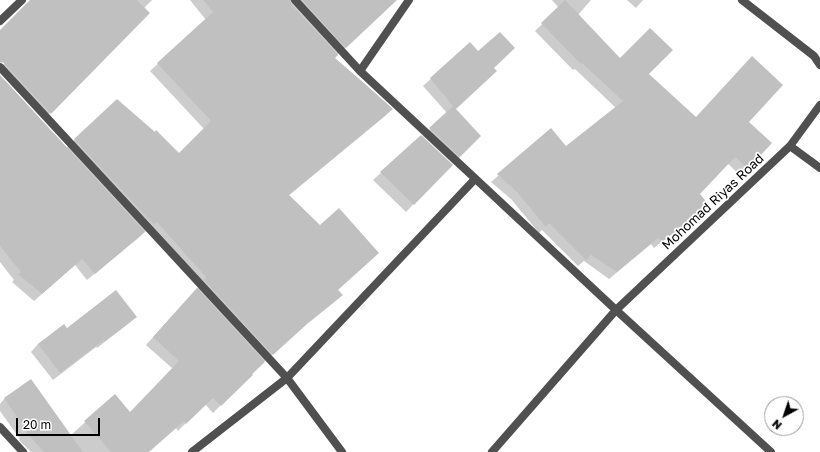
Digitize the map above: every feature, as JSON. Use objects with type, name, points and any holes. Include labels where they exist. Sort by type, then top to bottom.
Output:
[{"type":"street","points":[[0,21],[22,0]]},
{"type":"street","points":[[295,0],[360,71],[616,310],[771,452]]},
{"type":"street","points":[[360,71],[409,0]]},
{"type":"street","points":[[742,0],[814,56],[820,65]]},
{"type":"street","points":[[0,67],[287,378],[342,452]]},
{"type":"street","name":"Mohomad Riyas Road","points":[[492,452],[616,310],[790,146],[820,105]]},
{"type":"street","points":[[790,146],[820,168]]},
{"type":"street","points":[[192,452],[287,378],[475,179]]},
{"type":"street","points":[[0,427],[23,452]]},
{"type":"building","points":[[30,0],[137,0],[150,13],[51,114],[4,63],[0,62],[0,30]]},
{"type":"building","points":[[203,0],[290,0],[291,4],[338,55],[335,58],[393,109],[289,195],[320,225],[339,208],[379,253],[338,290],[343,295],[307,324],[273,355],[204,280],[206,277],[157,222],[154,225],[74,139],[117,99],[155,132],[156,130],[179,153],[211,121],[157,63],[213,12]]},
{"type":"building","points":[[302,0],[397,0],[346,48]]},
{"type":"building","points":[[565,0],[620,58],[650,28],[673,50],[649,74],[696,117],[752,56],[783,85],[749,122],[772,143],[748,169],[735,157],[700,194],[709,205],[662,242],[658,238],[617,272],[591,255],[586,260],[549,223],[546,227],[517,192],[497,174],[551,128],[566,146],[623,101],[582,63],[581,64],[541,23]]},
{"type":"building","points":[[500,32],[515,48],[494,68],[497,71],[456,109],[481,136],[460,157],[429,128],[453,106],[430,78],[470,42],[478,51]]},
{"type":"building","points":[[0,75],[145,232],[95,274],[82,259],[42,294],[18,274],[21,272],[0,246]]},
{"type":"building","points":[[421,135],[453,165],[414,205],[380,172]]},
{"type":"building","points":[[197,288],[265,362],[221,406],[213,398],[186,424],[184,421],[149,452],[111,452],[84,421],[115,394],[130,412],[179,361],[153,337]]},
{"type":"building","points":[[116,290],[137,317],[60,373],[38,344],[64,324],[67,328]]},
{"type":"building","points":[[31,379],[83,452],[44,452],[26,432],[27,431],[4,398]]}]
